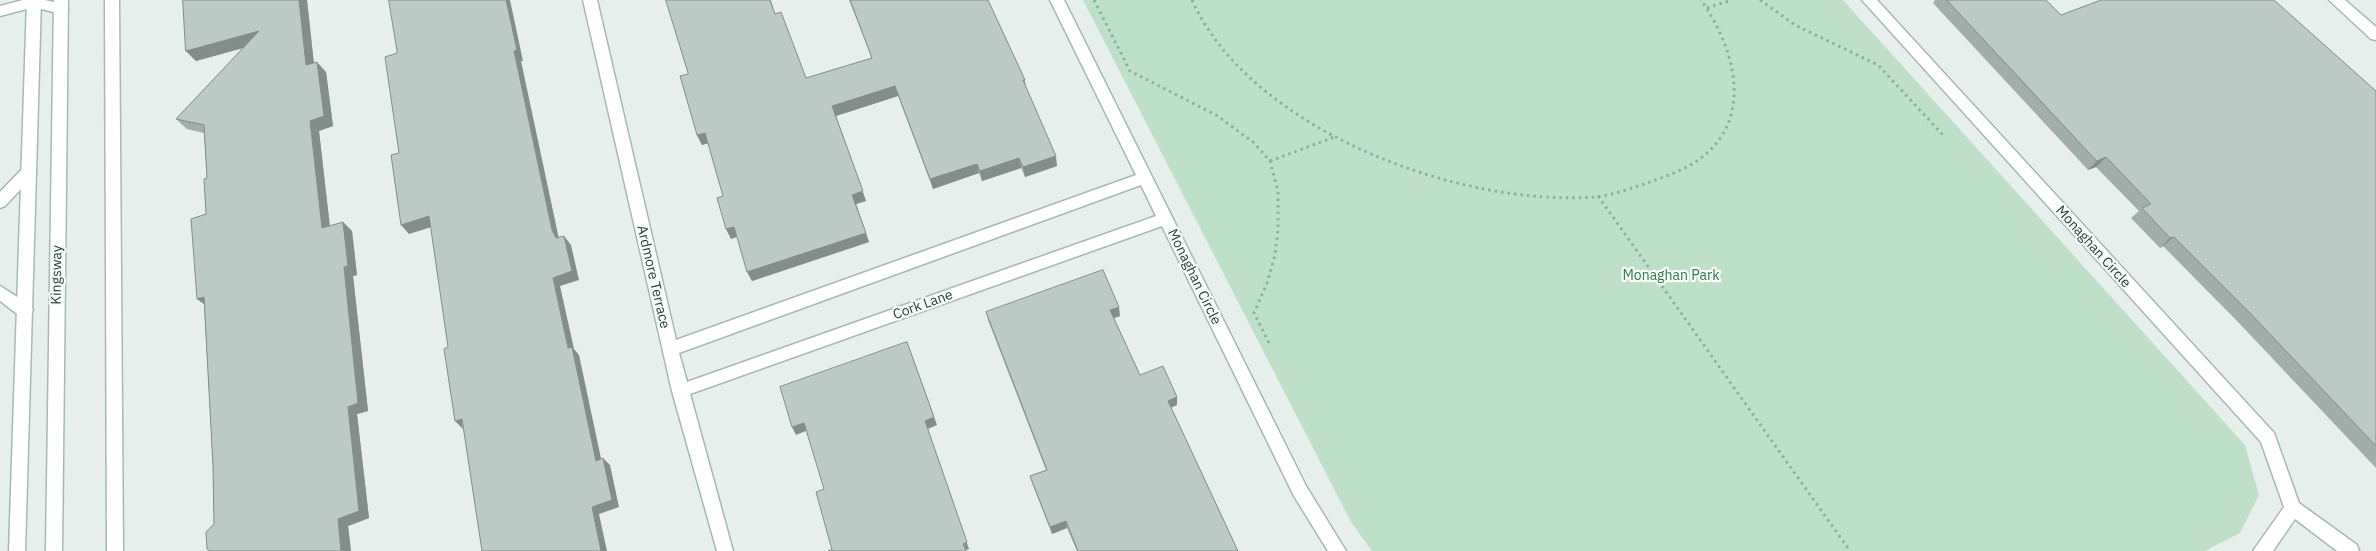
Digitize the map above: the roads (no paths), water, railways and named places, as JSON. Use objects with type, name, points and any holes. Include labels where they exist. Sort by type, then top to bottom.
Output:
[{"type":"street","points":[[112,0],[115,551]]},
{"type":"street","name":"Ardmore Terrace","points":[[590,0],[680,391],[725,551]]},
{"type":"street","name":"Monaghan Circle","points":[[1057,0],[1300,491],[1338,551]]},
{"type":"street","name":"Monaghan Circle","points":[[1869,0],[2268,438],[2293,508]]},
{"type":"street","points":[[2336,0],[2376,35]]},
{"type":"street","points":[[0,11],[34,1],[61,4]]},
{"type":"street","points":[[17,551],[34,1]]},
{"type":"street","name":"Kingsway","points":[[54,551],[61,4]]},
{"type":"street","points":[[0,202],[29,171]]},
{"type":"street","points":[[670,349],[1145,178]]},
{"type":"street","name":"Cork Lane","points":[[680,391],[1165,219]]},
{"type":"street","points":[[0,293],[24,310]]},
{"type":"street","points":[[2261,551],[2265,549],[2293,508],[2351,551]]},
{"type":"park label","name":"Monaghan Park","points":[[1671,276]]}]
